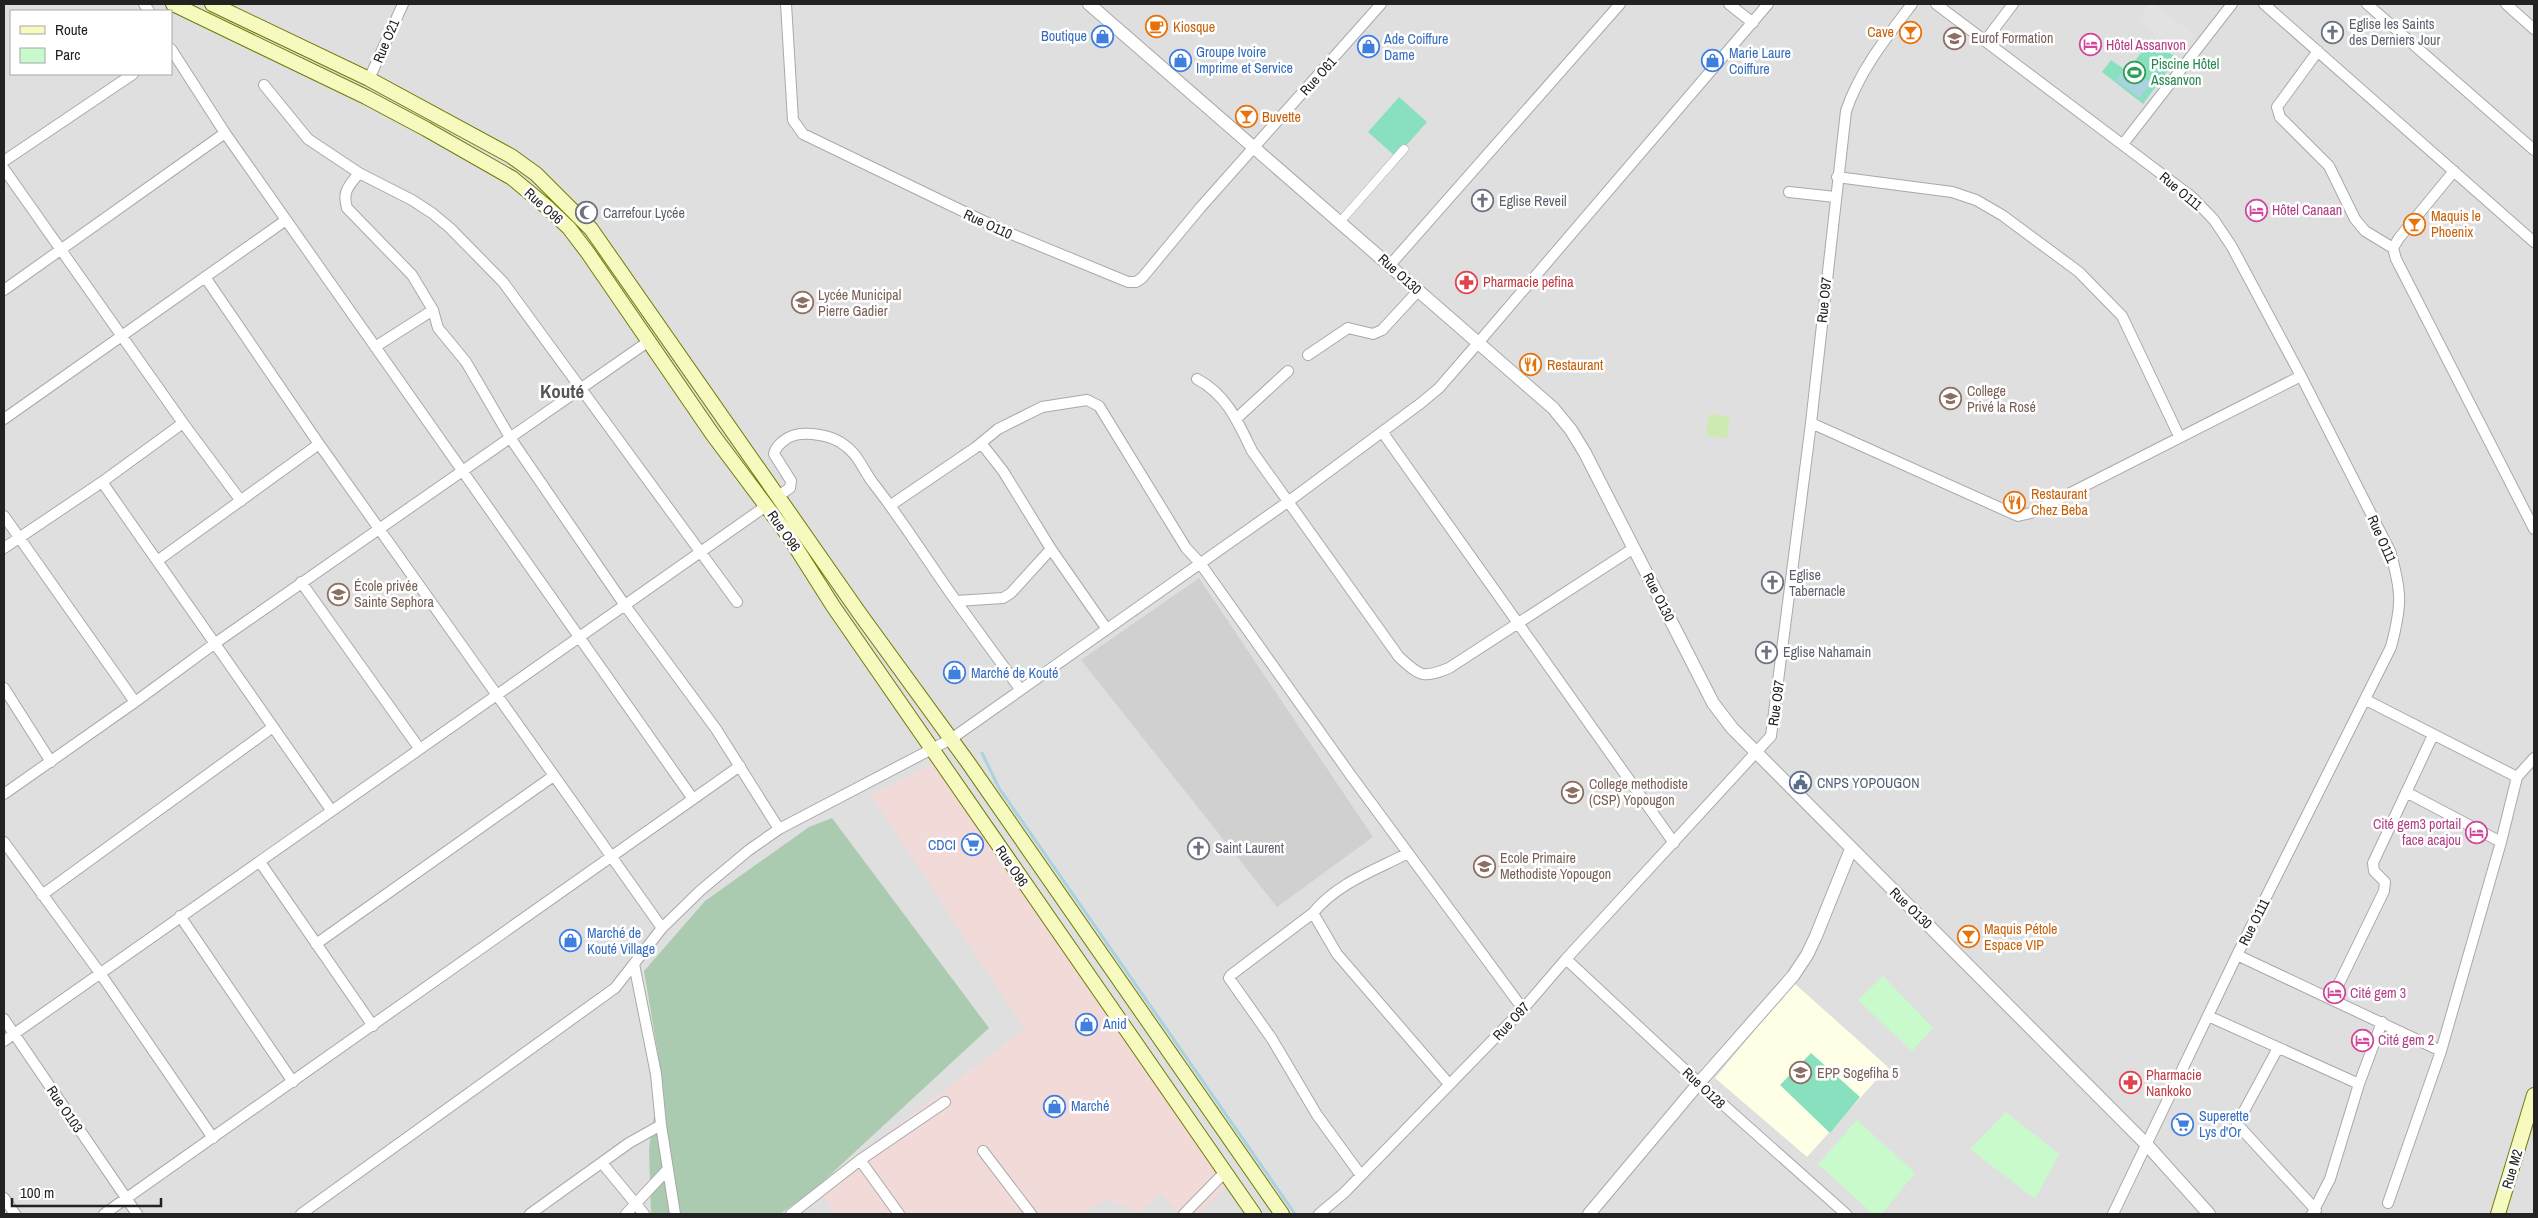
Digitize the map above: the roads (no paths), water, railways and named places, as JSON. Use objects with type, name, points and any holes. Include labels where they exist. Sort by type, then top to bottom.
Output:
[{"type":"main road","name":"Rue O96","points":[[173,4],[366,97],[512,178],[569,228],[713,435],[766,506],[1254,1214]]},
{"type":"main road","name":"Rue O96","points":[[212,4],[369,79],[511,156],[536,174],[560,196],[607,250],[1282,1214]]},
{"type":"main road","name":"Rue M2","points":[[2498,1214],[2534,1096]]},
{"type":"street","name":"Rue O21","points":[[369,79],[403,4]]},
{"type":"street","name":"Rue O110","points":[[786,4],[793,120],[803,134],[1004,232],[1128,282],[1136,282],[1142,278],[1254,148]]},
{"type":"street","name":"Rue O130","points":[[1089,4],[1553,408],[1571,430],[1713,703],[1732,728],[2148,1146],[2209,1214]]},
{"type":"street","name":"Rue O61","points":[[1254,148],[1382,4]]},
{"type":"street","points":[[1390,265],[1620,4]]},
{"type":"street","points":[[1729,4],[1753,23]]},
{"type":"street","points":[[300,1214],[312,1211],[615,988],[662,928],[724,870],[779,829],[951,739],[1106,628],[1290,501],[1383,433],[1439,388],[1768,4]]},
{"type":"street","name":"Rue O97","points":[[1319,1214],[1344,1193],[1360,1174],[1523,1009],[1566,958],[1767,743],[1774,728],[1846,112],[1854,88],[1868,62],[1912,4]]},
{"type":"street","name":"Rue O111","points":[[1936,4],[2192,197],[2214,220],[2301,376],[2390,551],[2398,580],[2400,612],[2391,647],[2238,954],[2148,1146],[2113,1214]]},
{"type":"street","points":[[1985,40],[2013,4]]},
{"type":"street","points":[[2123,144],[2232,4]]},
{"type":"street","points":[[2264,4],[2534,242]]},
{"type":"street","points":[[2367,4],[2534,150]]},
{"type":"street","points":[[2506,4],[2534,29]]},
{"type":"street","points":[[172,51],[286,220],[693,799]]},
{"type":"street","points":[[2318,51],[2277,107],[2280,117],[2329,166],[2355,219],[2365,231],[2393,248],[2396,259],[2534,527]]},
{"type":"street","points":[[4,161],[131,75]]},
{"type":"street","points":[[264,86],[308,139],[359,173],[412,200],[460,237],[512,292],[737,602]]},
{"type":"street","points":[[4,290],[225,132]]},
{"type":"street","points":[[1340,222],[1404,149]]},
{"type":"street","points":[[4,169],[60,251],[241,501]]},
{"type":"street","points":[[2393,248],[2454,171]]},
{"type":"street","points":[[359,173],[345,190],[344,197],[347,208],[412,275],[433,310],[438,328],[466,362],[511,439],[624,604],[740,766],[779,829]]},
{"type":"street","points":[[1838,177],[1952,192],[1976,200],[2002,215],[2079,272],[2122,316],[2180,436]]},
{"type":"street","points":[[1789,192],[1835,197]]},
{"type":"street","points":[[4,419],[286,220]]},
{"type":"street","points":[[205,277],[319,444],[552,777],[662,928]]},
{"type":"street","points":[[1308,355],[1348,328],[1373,334],[1382,330],[1418,291]]},
{"type":"street","points":[[376,347],[433,310]]},
{"type":"street","points":[[4,794],[301,582],[511,439],[649,341]]},
{"type":"street","points":[[1237,418],[1288,371]]},
{"type":"street","points":[[1811,423],[2018,516],[2031,514],[2180,436],[2301,376]]},
{"type":"street","points":[[1197,379],[1219,394],[1237,418],[1252,451],[1290,501],[1400,657],[1417,674],[1425,676],[1449,668],[1634,548]]},
{"type":"street","points":[[891,505],[981,443],[998,429],[1045,406],[1087,400],[1094,402],[1099,406],[1186,548],[1200,563],[1408,853],[1523,1009]]},
{"type":"street","points":[[4,548],[102,482],[183,423]]},
{"type":"street","points":[[778,496],[790,488],[791,480],[774,454],[775,449],[790,436],[805,433],[839,441],[860,460],[873,482],[891,505],[956,601],[1020,689]]},
{"type":"street","points":[[1383,433],[1674,842]]},
{"type":"street","points":[[981,443],[1003,470],[1051,549],[1106,628]]},
{"type":"street","points":[[157,561],[319,444]]},
{"type":"street","points":[[102,482],[331,810]]},
{"type":"street","points":[[4,1041],[180,916],[260,862],[577,636],[766,506]]},
{"type":"street","points":[[4,516],[135,702]]},
{"type":"street","points":[[956,601],[1003,598],[1012,593],[1051,549]]},
{"type":"street","points":[[301,582],[419,748]]},
{"type":"street","points":[[4,688],[51,762]]},
{"type":"street","points":[[2366,700],[2517,777]]},
{"type":"street","points":[[42,895],[274,727]]},
{"type":"street","points":[[2332,998],[2384,891],[2385,882],[2374,871],[2374,863],[2433,735]]},
{"type":"street","points":[[2388,1203],[2441,1051],[2501,842],[2517,777],[2534,758]]},
{"type":"street","points":[[104,1214],[612,858],[740,766]]},
{"type":"street","points":[[316,944],[552,777]]},
{"type":"street","points":[[2406,792],[2501,842]]},
{"type":"street","points":[[4,842],[100,973],[214,1138]]},
{"type":"street","points":[[1589,1214],[1698,1083],[1793,976],[1807,955],[1851,849]]},
{"type":"street","points":[[1360,1174],[1317,1115],[1272,1039],[1229,978],[1313,913],[1322,903],[1361,875],[1408,853]]},
{"type":"street","points":[[260,862],[373,1026]]},
{"type":"street","points":[[1313,913],[1337,954],[1450,1084]]},
{"type":"street","points":[[180,916],[293,1082]]},
{"type":"street","points":[[2238,954],[2441,1051]]},
{"type":"street","name":"Rue O128","points":[[1566,958],[1698,1083],[1846,1214]]},
{"type":"street","points":[[634,964],[654,1067],[675,1214]]},
{"type":"street","points":[[2208,1016],[2359,1084]]},
{"type":"street","name":"Rue O103","points":[[4,1019],[137,1214]]},
{"type":"street","points":[[2278,1048],[2237,1124],[2314,1212],[2330,1179],[2359,1084],[2382,1022]]},
{"type":"street","points":[[791,1214],[860,1160],[945,1102]]},
{"type":"street","points":[[530,1214],[602,1163],[661,1125]]},
{"type":"street","points":[[983,1151],[1031,1214]]},
{"type":"street","points":[[860,1160],[899,1214]]},
{"type":"street","points":[[602,1163],[644,1214]]},
{"type":"street","points":[[626,1214],[668,1169]]},
{"type":"street","points":[[1184,1214],[1224,1172]]},
{"type":"street","points":[[4,1198],[15,1214]]},
{"type":"water","name":"Piscine Hôtel Assanvon","points":[[2123,71],[2134,79],[2139,74],[2151,83],[2140,98],[2116,80]]},
{"type":"waterway","points":[[982,753],[999,788],[1295,1214]]},
{"type":"place","name":"Kiosque","points":[[1157,27]]},
{"type":"place","name":"Cave","points":[[1910,32]]},
{"type":"place","name":"Eglise les Saints des Derniers Jour","points":[[2333,32]]},
{"type":"place","name":"Boutique","points":[[1103,36]]},
{"type":"place","name":"Eurof Formation","points":[[1955,38]]},
{"type":"place","name":"Hôtel Assanvon","points":[[2090,45]]},
{"type":"place","name":"Ade Coiffure Dame","points":[[1368,47]]},
{"type":"place","name":"Groupe Ivoire Imprime et Service","points":[[1180,60]]},
{"type":"place","name":"Marie Laure Coiffure","points":[[1713,61]]},
{"type":"place","name":"Piscine Hôtel Assanvon","points":[[2135,72]]},
{"type":"place","name":"Buvette","points":[[1246,117]]},
{"type":"place","name":"Eglise Reveil","points":[[1483,201]]},
{"type":"place","name":"Hôtel Canaan","points":[[2256,210]]},
{"type":"place","name":"Carrefour Lycée","points":[[587,213]]},
{"type":"place","name":"Maquis le Phoenix","points":[[2415,224]]},
{"type":"place","name":"Pharmacie pefina","points":[[1467,282]]},
{"type":"place","name":"Lycée Municipal Pierre Gadier","points":[[802,303]]},
{"type":"place","name":"Restaurant","points":[[1531,365]]},
{"type":"place","name":"College Privé la Rosé","points":[[1951,399]]},
{"type":"place","name":"Restaurant Chez Beba","points":[[2015,502]]},
{"type":"place","name":"Eglise Tabernacle","points":[[1773,583]]},
{"type":"place","name":"École privée Sainte Sephora","points":[[338,594]]},
{"type":"place","name":"Eglise Nahamain","points":[[1767,652]]},
{"type":"place","name":"Marché de Kouté","points":[[955,673]]},
{"type":"place","name":"CNPS YOPOUGON","points":[[1801,783]]},
{"type":"place","name":"College methodiste (CSP) Yopougon","points":[[1573,792]]},
{"type":"place","name":"Cité gem3 portail face acajou","points":[[2477,832]]},
{"type":"place","name":"CDCI","points":[[972,845]]},
{"type":"place","name":"Saint Laurent","points":[[1199,848]]},
{"type":"place","name":"Ecole Primaire Methodiste Yopougon","points":[[1484,866]]},
{"type":"place","name":"Maquis Pétole Espace VIP","points":[[1968,937]]},
{"type":"place","name":"Marché de Kouté Village","points":[[571,941]]},
{"type":"place","name":"Cité gem 3","points":[[2334,993]]},
{"type":"place","name":"Anid","points":[[1087,1024]]},
{"type":"place","name":"Cité gem 2","points":[[2362,1040]]},
{"type":"place","name":"EPP Sogefiha 5","points":[[1801,1073]]},
{"type":"place","name":"Pharmacie Nankoko","points":[[2130,1083]]},
{"type":"place","name":"Marché","points":[[1055,1106]]},
{"type":"place","name":"Superette Lys d'Or","points":[[2183,1124]]},
{"type":"district","name":"Kouté","points":[[562,391]]}]
